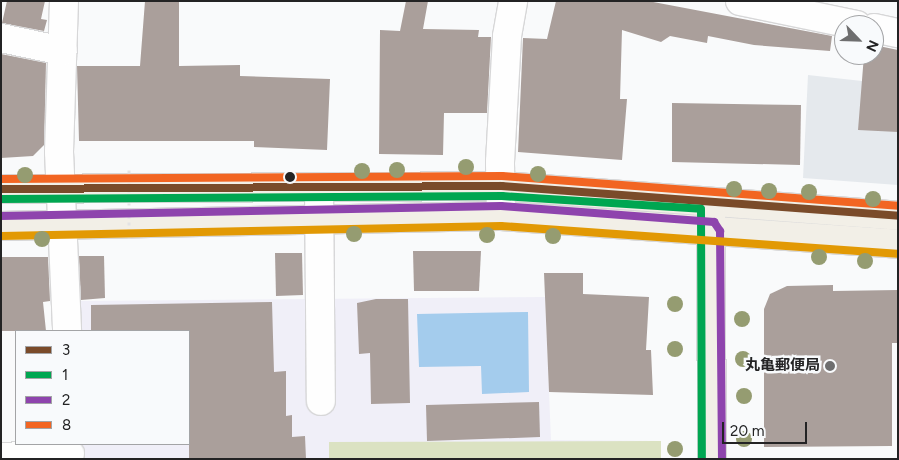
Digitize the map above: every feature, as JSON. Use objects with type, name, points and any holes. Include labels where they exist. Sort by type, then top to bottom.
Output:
[{"type":"main road","points":[[1,189],[502,186],[711,200],[898,216]]},
{"type":"main road","points":[[711,200],[712,459]]},
{"type":"main road","points":[[1,226],[501,216],[898,244]]},
{"type":"street","points":[[64,1],[60,152],[65,225],[67,330]]},
{"type":"street","points":[[501,216],[502,186],[500,162],[507,36],[513,1]]},
{"type":"street","points":[[740,1],[834,20]]},
{"type":"street","points":[[884,30],[898,33]]},
{"type":"street","points":[[1,38],[63,51]]},
{"type":"street","points":[[319,188],[318,299],[321,401]]},
{"type":"street","points":[[1,457],[70,452]]},
{"type":"path","points":[[129,170],[129,241]]},
{"type":"shaded area","points":[[808,75],[898,85],[898,185],[803,178]]},
{"type":"shaded area","points":[[545,297],[551,440],[661,441],[661,459],[82,459],[82,445],[190,445],[190,330],[81,330],[81,301]]},
{"type":"green space","points":[[661,441],[661,459],[329,459],[329,442]]},
{"type":"water","points":[[528,312],[529,392],[482,394],[481,366],[419,367],[417,314]]},
{"type":"building","points":[[7,1],[45,1],[41,19],[47,20],[44,31],[2,23]]},
{"type":"building","points":[[145,1],[179,1],[179,66],[240,65],[240,76],[330,79],[327,150],[254,147],[254,141],[79,141],[77,66],[140,66]]},
{"type":"building","points":[[406,1],[428,1],[423,29],[479,30],[478,37],[491,37],[487,113],[444,113],[443,155],[379,154],[380,30],[400,31]]},
{"type":"building","points":[[556,1],[648,1],[832,36],[830,51],[754,45],[708,36],[707,43],[670,36],[661,42],[622,30],[620,99],[627,99],[622,160],[518,152],[523,38],[547,39]]},
{"type":"building","points":[[884,47],[898,50],[898,132],[858,130],[863,65],[884,65]]},
{"type":"building","points":[[1,54],[46,63],[44,145],[33,156],[1,158]]},
{"type":"building","points":[[672,103],[801,105],[800,165],[672,162]]},
{"type":"building","points":[[413,251],[481,251],[479,291],[414,291]]},
{"type":"building","points":[[275,253],[302,253],[303,295],[276,296]]},
{"type":"building","points":[[79,256],[104,256],[105,298],[81,300]]},
{"type":"building","points":[[1,257],[48,257],[50,301],[43,302],[46,330],[1,331]]},
{"type":"building","points":[[544,273],[583,273],[583,294],[649,297],[646,350],[651,350],[653,395],[549,392]]},
{"type":"building","points":[[833,285],[833,291],[898,290],[898,343],[892,343],[892,446],[764,447],[764,309],[770,294],[787,286]]},
{"type":"building","points":[[376,299],[408,299],[410,403],[371,404],[370,353],[359,354],[357,303]]},
{"type":"building","points":[[272,302],[274,372],[286,371],[286,416],[292,415],[292,437],[305,436],[306,459],[189,459],[190,330],[91,330],[91,305]]},
{"type":"building","points":[[539,402],[540,437],[427,441],[426,405]]},
{"type":"transit line","name":"8","points":[[1,179],[502,176],[898,206]]},
{"type":"transit line","name":"3","points":[[1,189],[502,186],[898,216]]},
{"type":"transit line","name":"1","points":[[1,199],[502,196],[701,209],[702,459]]},
{"type":"transit line","name":"2","points":[[1,216],[501,206],[714,222],[720,231],[722,459]]},
{"type":"transit line","points":[[1,236],[501,226],[897,254]]},
{"type":"place","name":"丸亀郵便局","points":[[830,366]]}]
